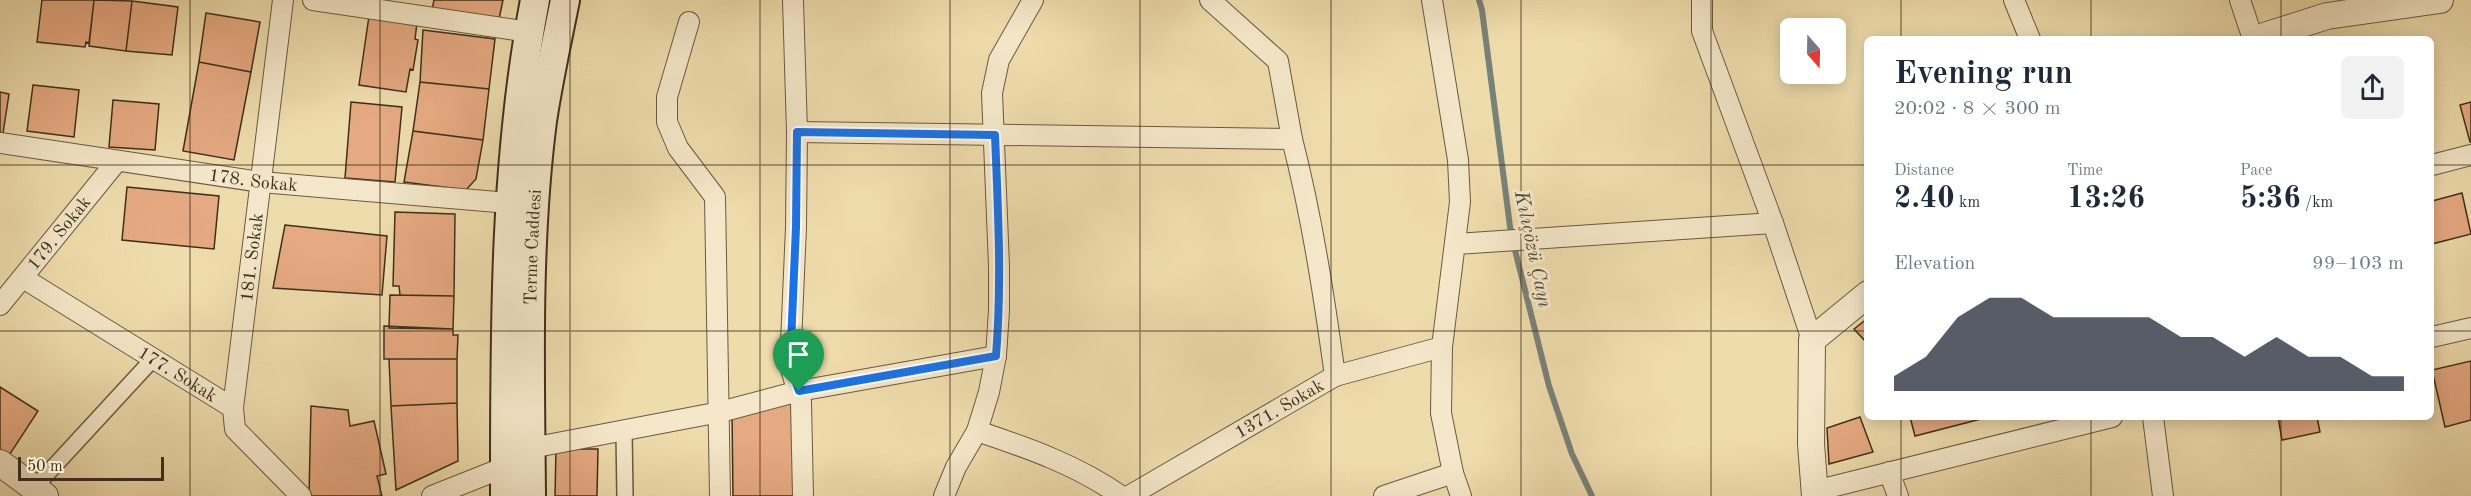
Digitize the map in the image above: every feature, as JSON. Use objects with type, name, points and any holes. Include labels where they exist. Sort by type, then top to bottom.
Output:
[{"type":"main road","name":"Terme Caddesi","points":[[505,496],[509,203],[515,125],[535,0]]},
{"type":"main road","name":"Terme Caddesi","points":[[531,496],[531,311],[536,195],[542,123],[564,0]]},
{"type":"street","name":"181. Sokak","points":[[232,408],[283,0]]},
{"type":"street","points":[[312,0],[529,32]]},
{"type":"street","points":[[793,0],[797,132],[796,227],[790,366],[801,402],[803,496]]},
{"type":"street","points":[[944,496],[956,467],[977,431],[989,393],[996,356],[999,266],[992,93],[999,60],[1033,0]]},
{"type":"street","points":[[1210,0],[1278,61],[1325,298],[1335,376]]},
{"type":"street","points":[[1432,0],[1458,160],[1460,202],[1442,347],[1441,413],[1453,473],[1461,496]]},
{"type":"street","points":[[1702,0],[1702,31],[1773,223],[1812,340],[1811,444],[1815,493],[1889,472],[2100,420]]},
{"type":"street","points":[[2014,0],[2029,36]]},
{"type":"street","points":[[2240,0],[2253,36]]},
{"type":"street","points":[[2282,34],[2327,16],[2440,0]]},
{"type":"street","points":[[688,22],[667,97],[667,122],[678,148],[715,197],[720,496]]},
{"type":"street","points":[[797,132],[1292,139]]},
{"type":"street","name":"178. Sokak","points":[[0,143],[261,182],[509,203]]},
{"type":"street","points":[[2434,164],[2471,155]]},
{"type":"street","name":"179. Sokak","points":[[0,305],[117,161]]},
{"type":"street","points":[[1456,244],[1773,223]]},
{"type":"street","name":"177. Sokak","points":[[23,278],[232,408],[236,429],[301,496]]},
{"type":"street","points":[[1812,340],[1864,297]]},
{"type":"street","points":[[2434,336],[2471,327]]},
{"type":"street","name":"1371. Sokak","points":[[1129,496],[1335,376],[1442,347]]},
{"type":"street","points":[[531,448],[720,412],[799,391],[996,356]]},
{"type":"street","points":[[0,463],[40,492],[153,359]]},
{"type":"street","points":[[2153,420],[2163,496]]},
{"type":"street","points":[[977,431],[1065,463],[1100,481],[1121,496]]},
{"type":"street","points":[[624,432],[625,496]]},
{"type":"street","points":[[432,496],[505,467]]},
{"type":"street","points":[[1889,472],[1898,496]]},
{"type":"street","points":[[1384,496],[1453,473]]},
{"type":"building","points":[[42,0],[94,0],[89,43],[86,42],[85,47],[37,42]]},
{"type":"building","points":[[94,0],[132,1],[126,51],[89,46]]},
{"type":"building","points":[[434,0],[503,0],[498,24],[431,15]]},
{"type":"building","points":[[132,1],[178,7],[172,55],[126,51]]},
{"type":"building","points":[[206,13],[260,22],[251,72],[199,62]]},
{"type":"building","points":[[369,16],[417,23],[415,39],[418,40],[413,70],[410,69],[406,92],[359,85]]},
{"type":"building","points":[[423,30],[495,39],[489,89],[420,82]]},
{"type":"building","points":[[199,62],[251,72],[234,160],[183,151]]},
{"type":"building","points":[[420,82],[489,89],[483,140],[413,131]]},
{"type":"building","points":[[33,85],[79,90],[74,137],[27,131]]},
{"type":"building","points":[[0,92],[9,94],[3,133],[0,133]]},
{"type":"building","points":[[113,100],[159,104],[155,150],[109,147]]},
{"type":"building","points":[[351,102],[402,107],[395,182],[345,178]]},
{"type":"building","points":[[2471,102],[2471,142],[2470,142],[2460,105]]},
{"type":"building","points":[[413,131],[483,140],[476,179],[466,190],[404,182]]},
{"type":"building","points":[[127,187],[219,196],[214,249],[122,240]]},
{"type":"building","points":[[2462,193],[2471,234],[2434,243],[2434,200]]},
{"type":"building","points":[[395,212],[455,214],[454,296],[400,295],[399,286],[393,286]]},
{"type":"building","points":[[285,225],[387,236],[382,295],[273,288]]},
{"type":"building","points":[[390,295],[454,296],[453,329],[389,328]]},
{"type":"building","points":[[1864,321],[1864,340],[1854,329]]},
{"type":"building","points":[[384,326],[453,329],[453,335],[458,335],[457,359],[384,359]]},
{"type":"building","points":[[389,359],[457,359],[457,403],[391,406]]},
{"type":"building","points":[[2471,361],[2471,420],[2445,427],[2434,370]]},
{"type":"building","points":[[0,387],[38,411],[8,457],[0,452]]},
{"type":"building","points":[[792,399],[795,496],[733,496],[732,413]]},
{"type":"building","points":[[457,403],[458,461],[396,490],[391,406]]},
{"type":"building","points":[[311,406],[348,410],[350,426],[374,421],[386,474],[377,476],[382,496],[309,496]]},
{"type":"building","points":[[1860,417],[1873,452],[1829,464],[1827,428]]},
{"type":"building","points":[[1911,420],[1977,420],[1915,436]]},
{"type":"building","points":[[2279,420],[2318,420],[2320,432],[2282,440]]},
{"type":"building","points":[[556,449],[598,449],[597,496],[555,496]]},
{"type":"waterway","name":"Kılıçözü Çayı","points":[[1479,0],[1511,234],[1549,386],[1572,454],[1592,496]]},
{"type":"route","points":[[797,132],[995,135],[999,266],[996,356],[799,391],[790,366],[796,227],[797,132]]}]
